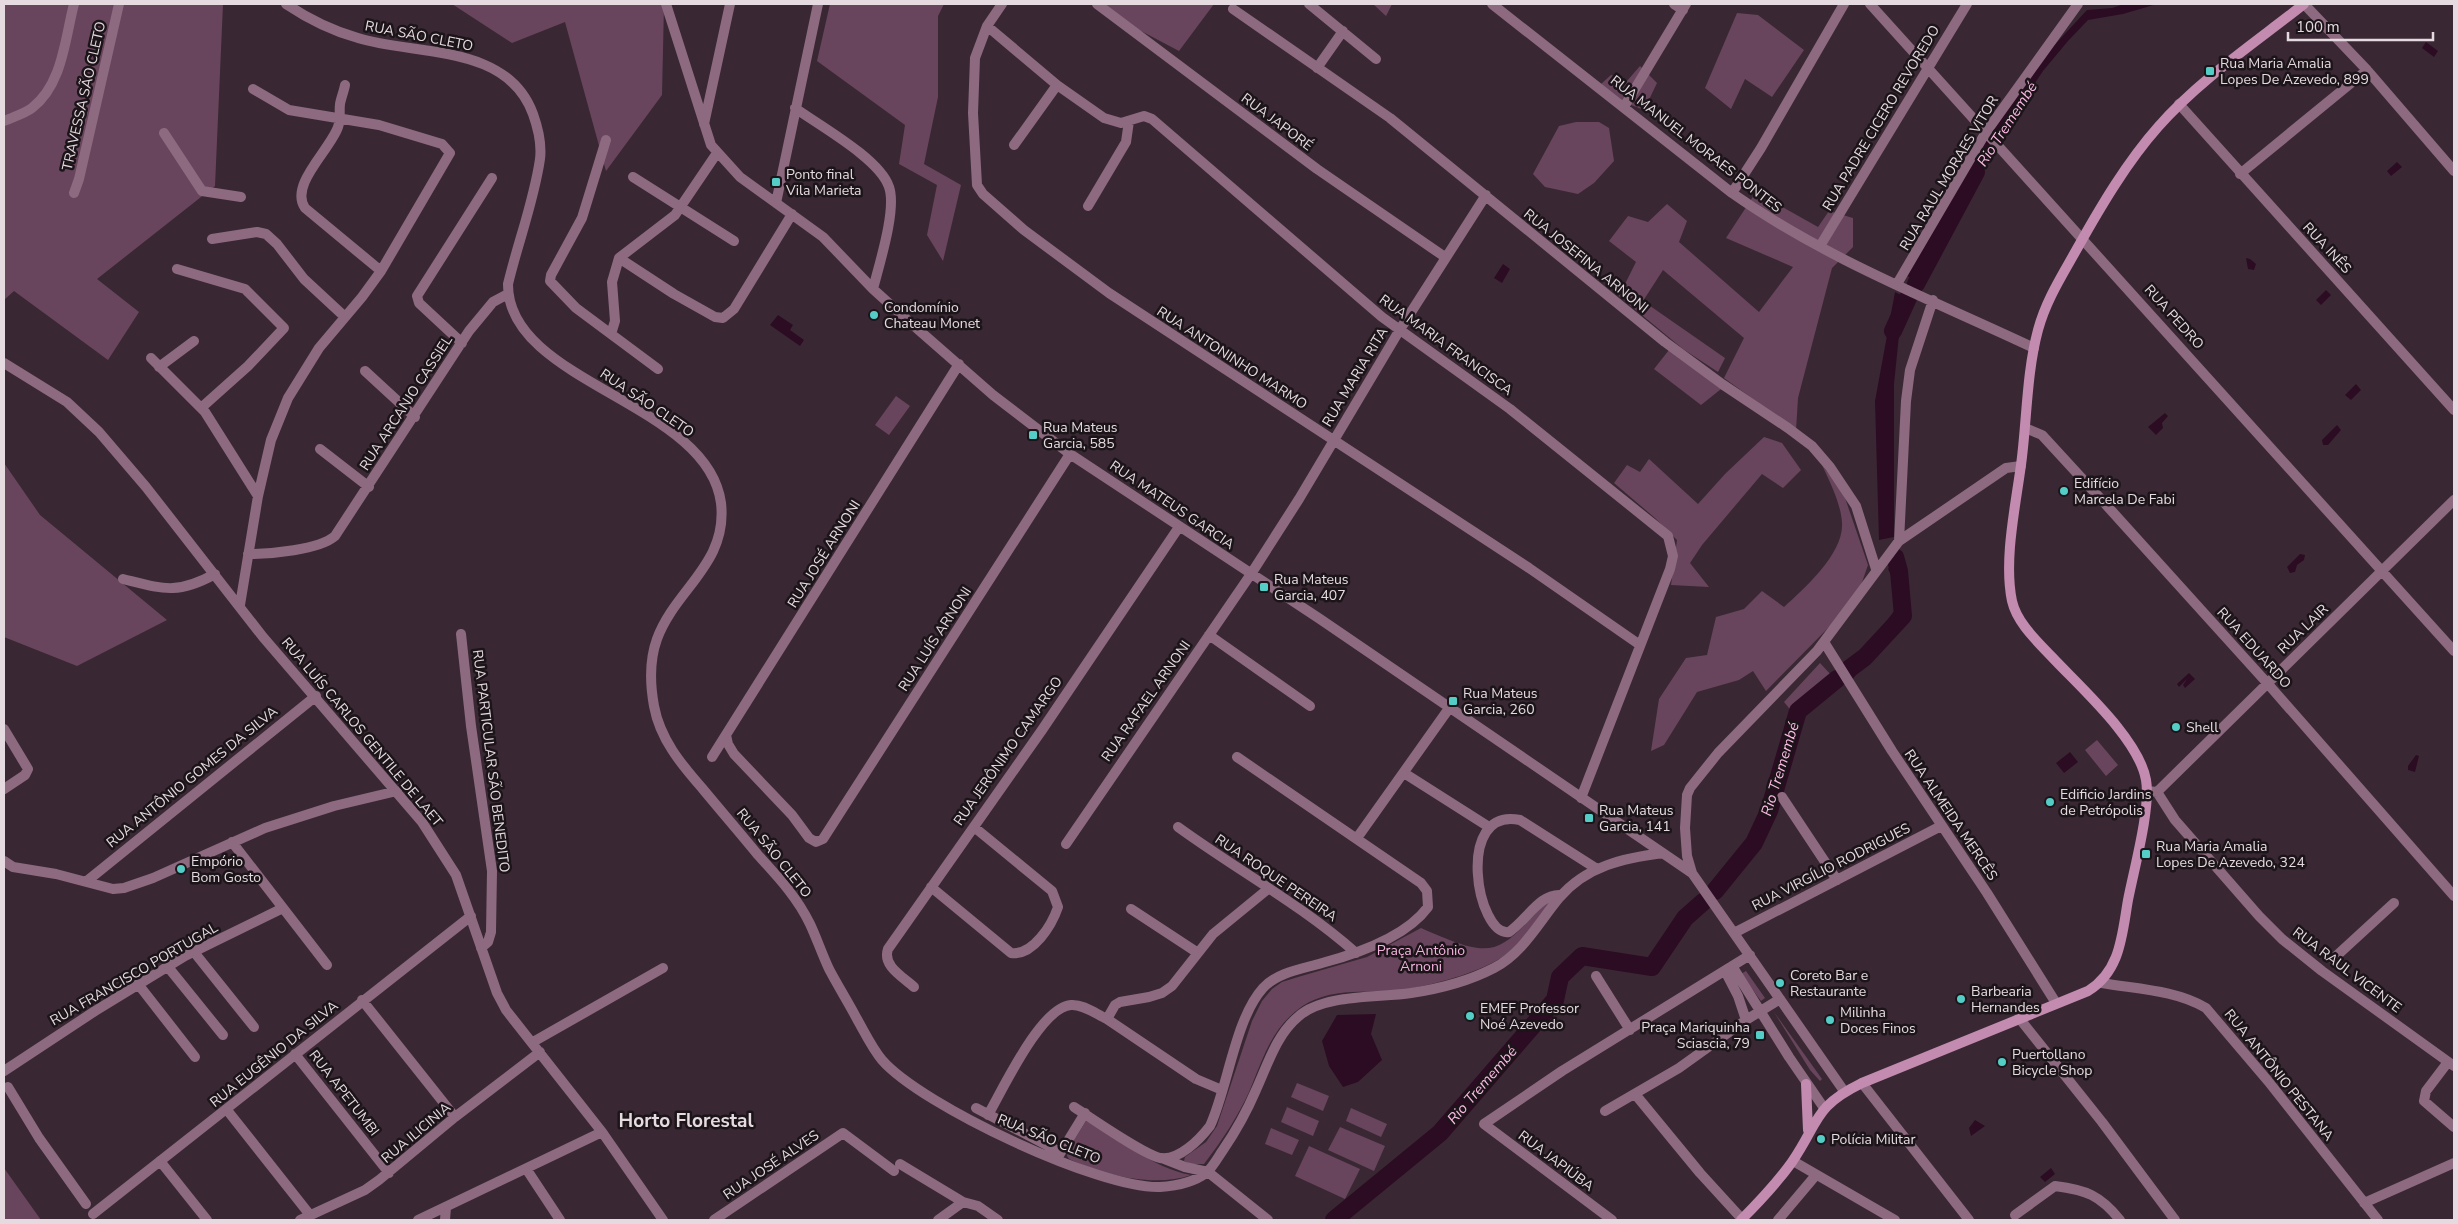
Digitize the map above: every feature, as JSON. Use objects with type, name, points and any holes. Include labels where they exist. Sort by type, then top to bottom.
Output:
[{"type":"main road","points":[[1741,1220],[1793,1161],[1824,1108],[1844,1091],[1862,1082],[2088,991],[2102,983],[2116,959],[2152,791],[2131,746],[2038,642],[2021,620],[2013,603],[2010,582],[2011,548],[2034,348],[2045,308],[2083,238],[2143,146],[2179,104],[2304,4]]},
{"type":"main road","points":[[1806,1084],[1808,1134]]},
{"type":"street","points":[[4,121],[32,108],[49,89],[60,64],[74,4]]},
{"type":"street","name":"TRAVESSA SÃO CLETO","points":[[74,193],[79,180],[119,4]]},
{"type":"street","name":"RUA SÃO CLETO","points":[[286,4],[316,21],[357,38],[468,58],[487,65],[507,79],[527,98],[539,135],[540,158],[508,284],[508,294],[516,319],[541,347],[675,436],[704,462],[718,487],[722,511],[718,541],[705,566],[662,629],[652,657],[654,706],[664,738],[697,782],[797,900],[837,983],[872,1047],[887,1065],[909,1084],[956,1112],[1115,1179],[1149,1186],[1177,1184],[1208,1172]]},
{"type":"street","name":"RUA MATEUS GARCIA","points":[[666,4],[704,125],[716,153],[740,177],[823,237],[873,289],[993,395],[1070,454],[1450,707],[1692,873],[1844,1091]]},
{"type":"street","points":[[704,125],[730,4]]},
{"type":"street","points":[[776,203],[818,4]]},
{"type":"street","name":"RUA ANTONINHO MARMO","points":[[1002,4],[987,26],[975,58],[973,83],[976,178],[980,190],[1061,260],[1529,568],[1640,645]]},
{"type":"street","name":"RUA JAPORÉ","points":[[1097,4],[1317,169],[1445,257]]},
{"type":"street","points":[[1310,4],[1376,59]]},
{"type":"street","name":"RUA MANUEL MORAES PONTES","points":[[1493,4],[1766,218],[1897,284],[2034,348]]},
{"type":"street","points":[[1624,108],[1685,7],[1674,4]]},
{"type":"street","points":[[1732,193],[1761,148],[1844,4]]},
{"type":"street","name":"RUA PEDRO","points":[[1870,4],[1928,66],[2454,651]]},
{"type":"street","name":"RUA PADRE CICERO REVOREDO","points":[[1820,246],[1967,4]]},
{"type":"street","name":"RUA RAUL MORAES VITOR","points":[[1897,284],[1988,134],[2078,4]]},
{"type":"street","points":[[2304,4],[2367,70],[2454,171]]},
{"type":"street","name":"RUA JOSEFINA ARNONI","points":[[1233,9],[1390,118],[1664,342],[1812,446],[1830,467],[1856,506],[1876,569]]},
{"type":"street","name":"RUA MARIA FRANCISCA","points":[[987,26],[1057,85],[1104,118],[1121,123],[1140,116],[1152,118],[1399,331],[1510,409],[1668,536],[1673,556],[1670,570],[1581,798]]},
{"type":"street","points":[[1317,68],[1343,31]]},
{"type":"street","points":[[2240,174],[2367,70]]},
{"type":"street","points":[[346,85],[340,105],[340,118],[329,147],[304,181],[301,194],[302,205],[380,271]]},
{"type":"street","points":[[1014,145],[1057,85]]},
{"type":"street","points":[[240,606],[258,496],[271,440],[288,398],[311,359],[380,271],[450,153],[442,144],[414,135],[352,119],[289,110],[253,89]]},
{"type":"street","name":"RUA INÊS","points":[[2179,104],[2454,410]]},
{"type":"street","points":[[795,108],[873,163],[889,185],[890,215],[873,289]]},
{"type":"street","points":[[1088,206],[1126,142],[1129,121]]},
{"type":"street","points":[[164,133],[202,191],[241,197]]},
{"type":"street","points":[[606,140],[582,218],[550,278],[553,285],[576,308],[658,369]]},
{"type":"street","points":[[611,334],[615,320],[612,282],[619,258],[672,218],[682,208],[716,153]]},
{"type":"street","points":[[633,177],[734,241]]},
{"type":"street","points":[[462,343],[419,304],[417,296],[492,178]]},
{"type":"street","name":"RUA MARIA RITA","points":[[1251,574],[1399,331],[1486,195]]},
{"type":"street","points":[[619,258],[674,294],[715,317],[723,318],[734,309],[792,214]]},
{"type":"street","points":[[212,239],[257,232],[266,234],[277,244],[304,279],[345,317]]},
{"type":"street","points":[[178,269],[245,289],[284,328],[248,366],[201,408]]},
{"type":"street","name":"RUA ARCANJO CASSIEL","points":[[248,554],[317,546],[329,542],[335,536],[462,343],[493,302],[508,294]]},
{"type":"street","points":[[1899,541],[1902,466],[1910,370],[1933,300]]},
{"type":"street","points":[[160,367],[194,341]]},
{"type":"street","points":[[152,358],[201,408],[258,496]]},
{"type":"street","name":"RUA LUÍS CARLOS GENTILE DE LAET","points":[[4,363],[67,402],[86,418],[146,487],[263,637],[397,791],[443,851],[456,875],[496,993],[506,1010],[602,1132],[664,1220]]},
{"type":"street","name":"RUA JOSÉ ARNONI","points":[[712,757],[958,364]]},
{"type":"street","points":[[366,371],[415,417]]},
{"type":"street","name":"RUA EDUARDO","points":[[2025,428],[2042,436],[2268,684],[2454,896]]},
{"type":"street","points":[[320,449],[368,487]]},
{"type":"street","name":"RUA LUÍS ARNONI","points":[[726,735],[728,744],[734,754],[792,814],[809,838],[816,842],[823,839],[1070,454]]},
{"type":"street","points":[[1692,873],[1687,856],[1685,828],[1687,795],[1690,788],[1718,753],[1824,642],[1876,569],[1899,541],[2006,468],[2021,466]]},
{"type":"street","name":"RUA LAIR","points":[[2152,791],[2268,684],[2454,500]]},
{"type":"street","name":"RUA JERÔNIMO CAMARGO","points":[[914,987],[889,965],[886,955],[1179,527]]},
{"type":"street","points":[[123,579],[177,590],[199,583],[215,574]]},
{"type":"street","name":"RUA RAFAEL ARNONI","points":[[1066,844],[1251,574]]},
{"type":"street","name":"RUA PARTICULAR SÃO BENEDITO","points":[[460,634],[492,871],[491,932],[488,942],[481,948]]},
{"type":"street","points":[[1209,635],[1310,706]]},
{"type":"street","name":"RUA ALMEIDA MERCÊS","points":[[1824,642],[1941,826],[1987,893],[2056,1004]]},
{"type":"street","name":"RUA ANTÔNIO GOMES DA SILVA","points":[[87,881],[316,696]]},
{"type":"street","points":[[1357,838],[1450,707]]},
{"type":"street","points":[[4,729],[27,764],[28,769],[25,775],[4,789]]},
{"type":"street","points":[[1161,1158],[1178,1154],[1203,1136],[1216,1114],[1248,1012],[1264,987],[1288,973],[1356,953],[1406,927],[1423,914],[1428,907],[1427,891],[1421,883],[1237,757]]},
{"type":"street","points":[[1404,772],[1489,827]]},
{"type":"street","points":[[4,861],[13,867],[87,881],[113,889],[124,888],[153,878],[232,842],[304,815],[397,791]]},
{"type":"street","name":"RUA RAUL VICENTE","points":[[2152,791],[2259,916],[2282,939],[2322,971],[2451,1064]]},
{"type":"street","points":[[1782,797],[1837,880]]},
{"type":"street","points":[[1561,894],[1551,895],[1509,932],[1496,928],[1482,899],[1477,862],[1481,842],[1489,827],[1506,819],[1520,820],[1598,869]]},
{"type":"street","points":[[931,887],[1012,953],[1018,954],[1026,951],[1046,930],[1058,907],[1052,891],[974,826]]},
{"type":"street","name":"RUA VIRGÍLIO RODRIGUES","points":[[1734,933],[1941,826]]},
{"type":"street","name":"RUA ROQUE PEREIRA","points":[[1178,827],[1336,935],[1356,953]]},
{"type":"street","points":[[232,842],[327,965]]},
{"type":"street","points":[[1208,1172],[1231,1138],[1251,1102],[1277,1042],[1295,1019],[1316,1006],[1411,993],[1447,985],[1493,969],[1508,959],[1527,940],[1561,894],[1598,869],[1625,859],[1663,853]]},
{"type":"street","points":[[1107,1019],[1115,1005],[1120,1002],[1162,993],[1182,975],[1221,925],[1268,889]]},
{"type":"street","points":[[2322,971],[2394,903]]},
{"type":"street","name":"RUA FRANCISCO PORTUGAL","points":[[4,1071],[38,1046],[138,984],[194,952],[283,908]]},
{"type":"street","points":[[1131,909],[1198,953]]},
{"type":"street","name":"RUA EUGÊNIO DA SILVA","points":[[92,1212],[227,1110],[362,1000],[471,916]]},
{"type":"street","points":[[194,952],[254,1028]]},
{"type":"street","points":[[1596,976],[1630,1030],[1750,955]]},
{"type":"street","points":[[168,967],[223,1035]]},
{"type":"street","points":[[533,1042],[663,968]]},
{"type":"street","points":[[1729,969],[1761,1012],[1806,1084],[1824,1108]]},
{"type":"street","points":[[1729,969],[1746,1020]]},
{"type":"street","name":"RUA ANTÔNIO PESTANA","points":[[2102,983],[2192,1000],[2206,1008],[2268,1081],[2376,1220]]},
{"type":"street","points":[[138,984],[195,1057]]},
{"type":"street","points":[[1605,1111],[1679,1068],[1746,1020],[1780,999]]},
{"type":"street","points":[[362,1000],[455,1118]]},
{"type":"street","points":[[988,1115],[1032,1039],[1054,1012],[1072,1005],[1080,1006],[1107,1019],[1196,1079],[1222,1090]]},
{"type":"street","points":[[2019,1018],[2102,1122],[2175,1220]]},
{"type":"street","name":"RUA JAPIÚBA","points":[[1612,1220],[1484,1124],[1562,1071],[1630,1030]]},
{"type":"street","name":"RUA ILICINIA","points":[[300,1220],[364,1190],[540,1052]]},
{"type":"street","name":"RUA APETUMBI","points":[[295,1054],[388,1173]]},
{"type":"street","points":[[2451,1064],[2426,1091],[2424,1101],[2428,1107],[2454,1127]]},
{"type":"street","points":[[1862,1082],[1969,1220]]},
{"type":"street","points":[[8,1088],[50,1154],[92,1212]]},
{"type":"street","points":[[1635,1094],[1741,1220]]},
{"type":"street","points":[[1074,1107],[1161,1158],[1184,1167],[1208,1172],[1268,1220]]},
{"type":"street","name":"RUA SÃO CLETO","points":[[976,1108],[1059,1156]]},
{"type":"street","points":[[227,1110],[310,1215]]},
{"type":"street","points":[[1059,1156],[1085,1113]]},
{"type":"street","points":[[418,1220],[527,1170],[602,1132]]},
{"type":"street","name":"RUA JOSÉ ALVES","points":[[714,1220],[843,1133],[897,1168],[963,1202]]},
{"type":"street","points":[[160,1161],[208,1220]]},
{"type":"street","points":[[1793,1161],[1895,1220]]},
{"type":"street","points":[[2364,1203],[2454,1163]]},
{"type":"street","points":[[527,1170],[560,1220]]},
{"type":"street","points":[[1778,1220],[1816,1175]]},
{"type":"street","points":[[2015,1214],[2054,1186],[2074,1188],[2091,1194],[2104,1201],[2120,1220]]},
{"type":"street","points":[[938,1220],[963,1202],[978,1206],[998,1220]]},
{"type":"street","points":[[445,1220],[446,1207]]},
{"type":"green space","points":[[4,4],[223,4],[215,186],[97,279],[139,312],[108,360],[14,291],[4,300]]},
{"type":"green space","points":[[452,4],[664,4],[662,95],[606,171],[565,22],[512,43]]},
{"type":"green space","points":[[830,4],[944,4],[938,16],[938,97],[924,164],[961,185],[943,261],[927,235],[937,185],[899,164],[905,125],[817,61]]},
{"type":"green space","points":[[1090,4],[1214,4],[1179,51]]},
{"type":"green space","points":[[1373,4],[1392,4],[1386,16]]},
{"type":"green space","points":[[1737,13],[1758,15],[1804,50],[1772,97],[1745,79],[1731,109],[1705,88]]},
{"type":"green space","points":[[1640,66],[1657,83],[1644,110],[1621,101],[1601,84],[1611,75],[1627,81]]},
{"type":"green space","points":[[1576,122],[1599,122],[1609,128],[1614,161],[1594,183],[1578,194],[1545,187],[1533,174],[1559,126]]},
{"type":"green space","points":[[1756,192],[1818,227],[1829,211],[1853,218],[1853,247],[1832,268],[1798,398],[1796,430],[1724,378],[1744,338],[1663,270],[1643,301],[1725,358],[1718,372],[1683,349],[1619,296],[1636,262],[1609,241],[1628,216],[1648,222],[1667,204],[1687,221],[1679,242],[1759,312],[1793,267],[1726,238]]},
{"type":"green space","points":[[1669,350],[1721,389],[1701,405],[1654,369]]},
{"type":"green space","points":[[896,396],[910,406],[889,435],[875,425]]},
{"type":"green space","points":[[1764,437],[1782,443],[1801,470],[1783,488],[1762,474],[1702,545],[1690,563],[1709,587],[1671,585],[1677,540],[1655,518],[1614,483],[1627,465],[1640,472],[1649,459],[1698,504],[1725,474]]},
{"type":"green space","points":[[4,463],[40,515],[167,620],[77,666],[4,637]]},
{"type":"green space","points":[[1822,465],[1843,492],[1868,565],[1861,585],[1832,624],[1766,691],[1753,671],[1739,680],[1697,692],[1664,745],[1651,751],[1659,699],[1686,658],[1707,655],[1716,617],[1744,609],[1762,591],[1784,607],[1812,580],[1830,558],[1837,546],[1842,523],[1832,486]]},
{"type":"green space","points":[[1820,663],[1832,676],[1793,713],[1784,702]]},
{"type":"green space","points":[[2097,740],[2118,765],[2106,776],[2085,750]]},
{"type":"green space","name":"Praça Antônio Arnoni","points":[[1550,897],[1555,897],[1511,951],[1485,966],[1449,979],[1413,988],[1352,992],[1323,997],[1309,1002],[1296,1011],[1279,1029],[1267,1048],[1240,1110],[1207,1160],[1204,1164],[1190,1164],[1184,1161],[1185,1157],[1206,1142],[1217,1126],[1252,1021],[1262,1001],[1272,989],[1282,982],[1367,957],[1421,928],[1465,945],[1481,948],[1494,947],[1506,941],[1518,931]]},
{"type":"green space","points":[[1746,971],[1765,998],[1761,1001],[1741,974]]},
{"type":"green space","points":[[1774,1012],[1822,1079],[1820,1081],[1810,1070]]},
{"type":"green space","points":[[1297,1083],[1329,1096],[1323,1111],[1291,1097]]},
{"type":"green space","points":[[1287,1107],[1319,1121],[1313,1136],[1281,1122]]},
{"type":"green space","points":[[1351,1108],[1387,1124],[1381,1137],[1346,1121]]},
{"type":"green space","points":[[1086,1121],[1149,1159],[1176,1171],[1191,1175],[1177,1179],[1161,1180],[1129,1178],[1097,1170],[1069,1159],[1067,1156],[1068,1150]]},
{"type":"green space","points":[[1340,1127],[1385,1146],[1374,1171],[1328,1150]]},
{"type":"green space","points":[[1271,1128],[1299,1140],[1292,1155],[1265,1144]]},
{"type":"green space","points":[[1309,1146],[1360,1169],[1345,1199],[1295,1176]]},
{"type":"green space","points":[[4,1168],[41,1220],[4,1220]]},
{"type":"water","points":[[2124,4],[2157,4],[2123,14],[2088,20],[2068,41],[2043,71],[1997,140],[1913,279],[1905,275],[1980,150],[2048,52],[2087,10],[2112,8]]},
{"type":"water","points":[[2426,42],[2438,51],[2434,57],[2422,48]]},
{"type":"water","points":[[2397,162],[2402,167],[2391,176],[2387,171]]},
{"type":"water","points":[[2246,258],[2256,264],[2254,270],[2248,269]]},
{"type":"water","points":[[1503,264],[1510,269],[1502,283],[1494,278]]},
{"type":"water","points":[[2326,290],[2331,295],[2321,305],[2316,300]]},
{"type":"water","points":[[1895,292],[1903,296],[1894,384],[1894,537],[1879,540],[1875,401]]},
{"type":"water","points":[[778,315],[793,325],[790,330],[804,340],[800,346],[770,325]]},
{"type":"water","points":[[2356,384],[2361,390],[2351,400],[2345,395]]},
{"type":"water","points":[[2165,413],[2168,416],[2162,423],[2163,428],[2156,435],[2148,427]]},
{"type":"water","points":[[2337,425],[2341,430],[2328,445],[2323,445],[2322,440]]},
{"type":"water","points":[[2300,554],[2305,555],[2304,560],[2297,565],[2295,572],[2290,573],[2287,567]]},
{"type":"water","points":[[1897,557],[1901,568],[1904,608],[1852,680],[1848,672],[1898,606],[1895,583],[1888,569]]},
{"type":"water","points":[[2189,673],[2195,679],[2185,688],[2183,685],[2187,679],[2179,687],[2177,684]]},
{"type":"water","points":[[2070,752],[2078,762],[2064,773],[2056,763]]},
{"type":"water","points":[[2416,755],[2419,756],[2415,772],[2408,770],[2408,766]]},
{"type":"water","points":[[1376,1014],[1371,1034],[1382,1060],[1358,1082],[1343,1087],[1329,1066],[1322,1041],[1337,1015]]},
{"type":"water","points":[[1975,1120],[1985,1126],[1971,1136],[1969,1128]]},
{"type":"water","points":[[2051,1168],[2055,1174],[2045,1182],[2040,1177]]},
{"type":"waterway","name":"Rio Tremembé","points":[[1916,284],[1976,172]]},
{"type":"waterway","name":"Rio Tremembé","points":[[1893,331],[1908,298]]},
{"type":"waterway","name":"Rio Tremembé","points":[[1849,669],[1865,657],[1903,616],[1899,571],[1895,557]]},
{"type":"waterway","name":"Rio Tremembé","points":[[1715,891],[1754,843],[1769,811],[1798,711],[1837,679]]},
{"type":"waterway","name":"Rio Tremembé","points":[[1334,1220],[1440,1133],[1555,1000],[1560,977],[1582,956],[1652,967],[1685,918],[1703,902]]},
{"type":"place","name":"Rua Maria Amalia Lopes De Azevedo, 899","points":[[2210,71]]},
{"type":"place","name":"Ponto final Vila Marieta","points":[[776,182]]},
{"type":"place","name":"Condomínio Chateau Monet","points":[[874,315]]},
{"type":"place","name":"Rua Mateus Garcia, 585","points":[[1033,435]]},
{"type":"place","name":"Edifício Marcela De Fabi","points":[[2064,491]]},
{"type":"place","name":"Rua Mateus Garcia, 407","points":[[1264,587]]},
{"type":"place","name":"Rua Mateus Garcia, 260","points":[[1453,701]]},
{"type":"place","name":"Shell","points":[[2176,727]]},
{"type":"place","name":"Edificio Jardins de Petrópolis","points":[[2050,802]]},
{"type":"place","name":"Rua Mateus Garcia, 141","points":[[1589,818]]},
{"type":"place","name":"Rua Maria Amalia Lopes De Azevedo, 324","points":[[2146,854]]},
{"type":"place","name":"Empório Bom Gosto","points":[[181,869]]},
{"type":"place","name":"Coreto Bar e Restaurante","points":[[1780,983]]},
{"type":"place","name":"Barbearia Hernandes","points":[[1961,999]]},
{"type":"place","name":"EMEF Professor Noé Azevedo","points":[[1470,1016]]},
{"type":"place","name":"Milinha Doces Finos","points":[[1830,1020]]},
{"type":"place","name":"Praça Mariquinha Sciascia, 79","points":[[1760,1035]]},
{"type":"place","name":"Puertollano Bicycle Shop","points":[[2002,1062]]},
{"type":"place","name":"Polícia Militar","points":[[1821,1139]]},
{"type":"district","name":"Horto Florestal","points":[[686,1121]]}]
